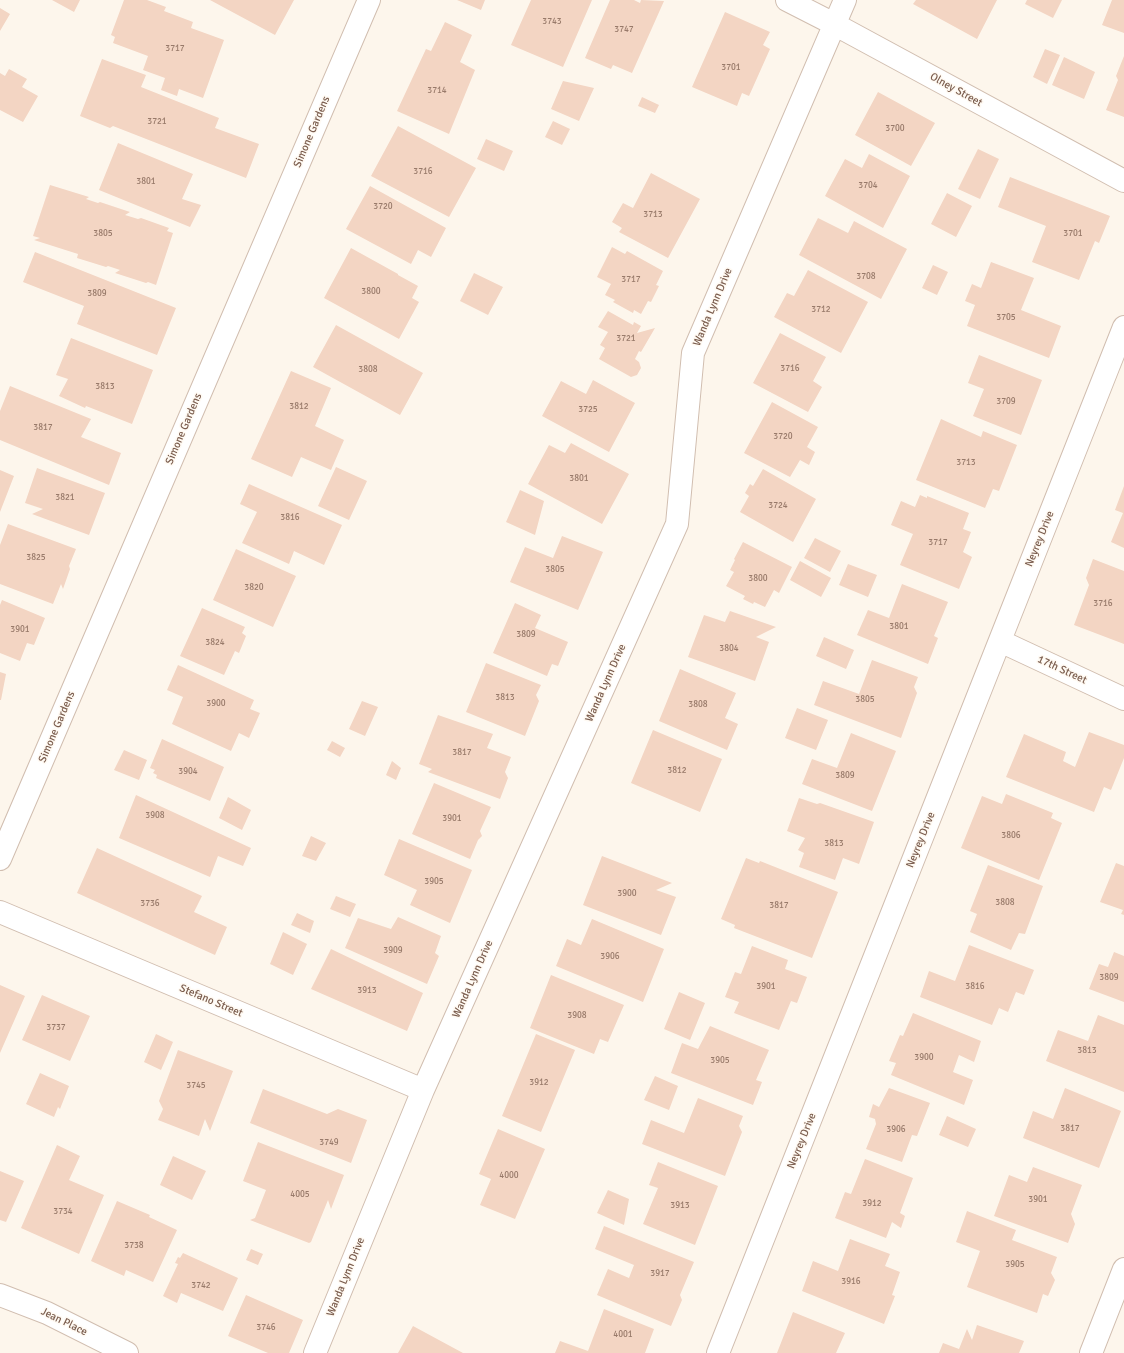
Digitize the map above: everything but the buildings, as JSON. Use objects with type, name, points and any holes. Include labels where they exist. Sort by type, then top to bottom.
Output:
[{"type":"street","name":"Simone Gardens","points":[[0,859],[369,0]]},
{"type":"street","name":"Olney Street","points":[[788,0],[1124,181]]},
{"type":"street","name":"Wanda Lynn Drive","points":[[315,1353],[423,1090],[677,524],[693,353],[845,0]]},
{"type":"street","name":"Neyrey Drive","points":[[718,1353],[1124,327]]},
{"type":"street","name":"17th Street","points":[[1000,641],[1124,699]]},
{"type":"street","name":"Stefano Street","points":[[0,912],[423,1090]]},
{"type":"street","points":[[1092,1353],[1124,1269]]},
{"type":"street","name":"Jean Place","points":[[0,1295],[47,1313],[127,1353]]}]
